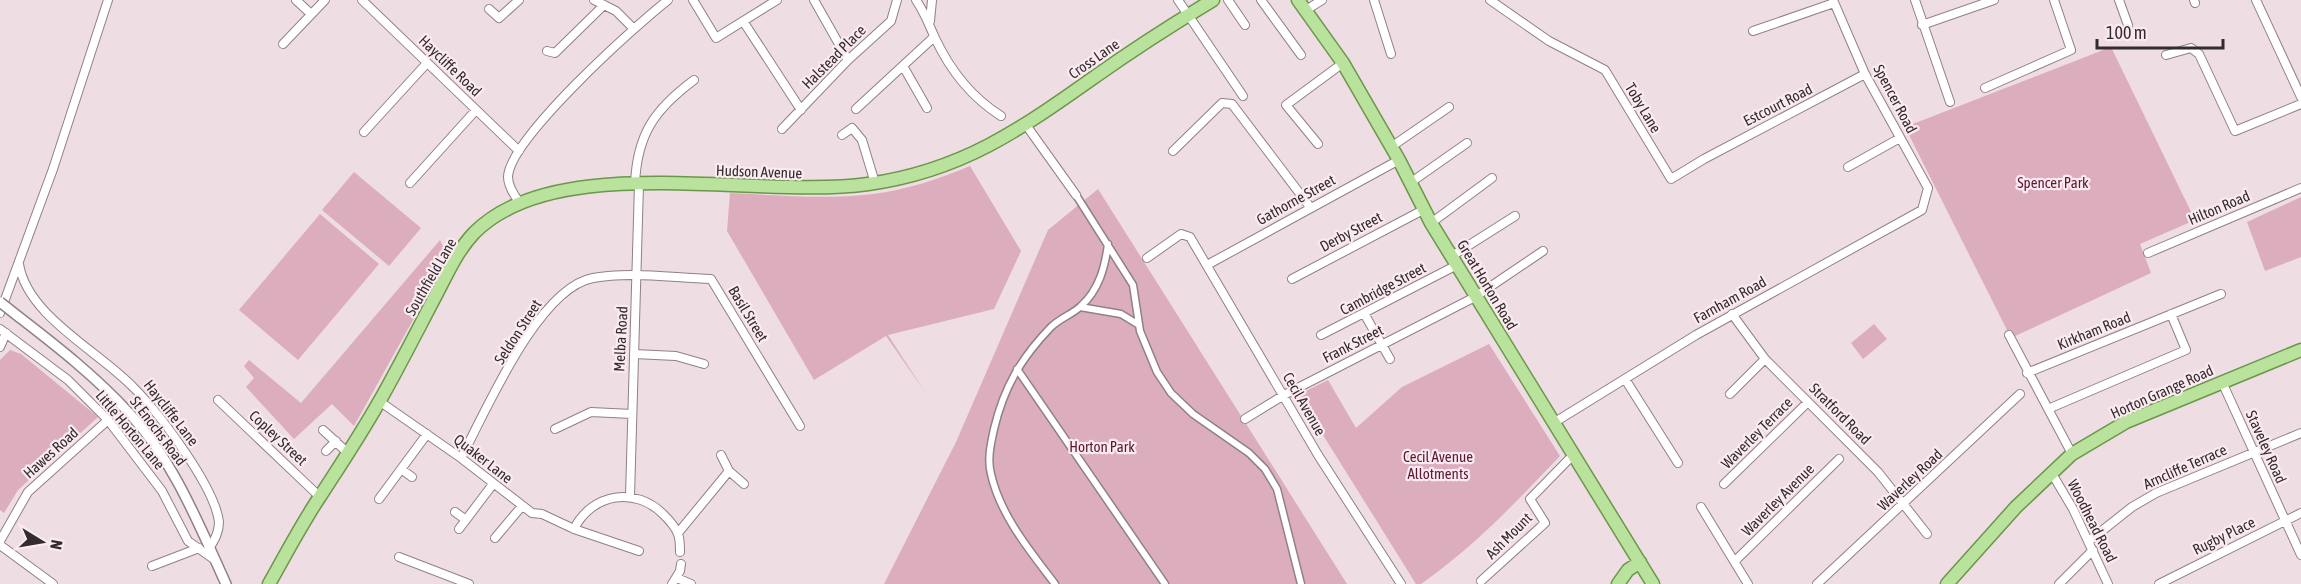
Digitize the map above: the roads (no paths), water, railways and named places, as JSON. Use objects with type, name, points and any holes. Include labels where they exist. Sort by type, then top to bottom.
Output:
[{"type":"main road","name":"Cross Lane","points":[[993,144],[1026,125],[1213,0]]},
{"type":"main road","name":"Great Horton Road","points":[[1302,5],[1343,63],[1399,160],[1423,210],[1651,581]]},
{"type":"main road","name":"Hudson Avenue","points":[[519,202],[571,188],[637,184],[827,189],[875,183],[928,171],[966,158],[993,144]]},
{"type":"main road","name":"Southfield Lane","points":[[269,584],[320,496],[349,454],[380,401],[456,258],[474,233],[519,202]]},
{"type":"main road","name":"Horton Grange Road","points":[[1947,584],[2051,472],[2072,454],[2126,422],[2301,350]]},
{"type":"main road","points":[[1618,584],[1628,570],[1640,562]]},
{"type":"main road","points":[[1628,570],[1642,573],[1651,581]]},
{"type":"street","points":[[0,313],[19,264],[108,0]]},
{"type":"street","points":[[296,0],[311,14]]},
{"type":"street","points":[[283,44],[325,0]]},
{"type":"street","name":"Haycliffe Road","points":[[362,0],[519,151]]},
{"type":"street","points":[[489,9],[499,18],[519,0]]},
{"type":"street","points":[[594,0],[616,11],[633,28]]},
{"type":"street","points":[[519,202],[511,190],[508,176],[519,151],[568,91],[633,28],[668,0]]},
{"type":"street","points":[[693,0],[716,38],[777,0]]},
{"type":"street","points":[[814,0],[848,60]]},
{"type":"street","name":"Halstead Place","points":[[782,129],[848,60],[891,21],[897,0]]},
{"type":"street","points":[[916,0],[930,21]]},
{"type":"street","points":[[932,0],[930,21],[934,37],[966,88],[981,104],[1001,116]]},
{"type":"street","points":[[1178,0],[1243,96]]},
{"type":"street","points":[[1228,0],[1245,25]]},
{"type":"street","points":[[1261,0],[1300,54]]},
{"type":"street","points":[[1302,5],[1322,0]]},
{"type":"street","points":[[1374,0],[1391,54]]},
{"type":"street","name":"Toby Lane","points":[[1490,0],[1549,41],[1605,70],[1671,180],[1704,159]]},
{"type":"street","points":[[1915,0],[1950,102]]},
{"type":"street","points":[[1922,25],[1994,0]]},
{"type":"street","points":[[1985,88],[2071,50],[2054,0]]},
{"type":"street","points":[[2119,0],[2128,25]]},
{"type":"street","points":[[2256,0],[2301,97]]},
{"type":"street","points":[[1753,31],[1833,1]]},
{"type":"street","name":"Spencer Road","points":[[1833,1],[1865,74],[1928,188],[1922,210]]},
{"type":"street","points":[[548,51],[555,53],[604,5]]},
{"type":"street","points":[[743,21],[801,110]]},
{"type":"street","points":[[856,109],[934,37]]},
{"type":"street","points":[[2166,55],[2190,48],[2199,54],[2234,130],[2237,131],[2301,104]]},
{"type":"street","points":[[364,132],[427,63]]},
{"type":"street","points":[[1318,144],[1286,105],[1343,63]]},
{"type":"street","points":[[903,66],[927,108]]},
{"type":"street","name":"Estcourt Road","points":[[1704,159],[1865,74]]},
{"type":"street","name":"Melba Road","points":[[630,496],[638,276],[639,147],[647,128],[660,108],[694,80]]},
{"type":"street","points":[[1173,151],[1222,103],[1232,104],[1310,207]]},
{"type":"street","points":[[1391,147],[1449,107]]},
{"type":"street","points":[[410,183],[476,110]]},
{"type":"street","points":[[1026,125],[1076,195],[1133,285],[1138,326],[1158,372],[1171,393],[1193,414],[1249,453],[1265,469],[1277,489],[1301,584]]},
{"type":"street","points":[[842,135],[852,128],[862,140],[875,183]]},
{"type":"street","points":[[1848,167],[1900,138]]},
{"type":"street","points":[[1410,183],[1467,143]]},
{"type":"street","name":"Gathorne Street","points":[[1207,265],[1399,160]]},
{"type":"street","points":[[1431,223],[1492,178]]},
{"type":"street","name":"Hilton Road","points":[[2148,253],[2301,188]]},
{"type":"street","name":"Derby Street","points":[[1292,279],[1423,210]]},
{"type":"street","name":"Farnham Road","points":[[1555,422],[1732,314],[1922,210]]},
{"type":"street","name":"Cambridge Street","points":[[1321,335],[1365,315],[1454,261],[1515,216]]},
{"type":"street","name":"Cecil Avenue","points":[[1147,258],[1181,234],[1188,235],[1401,584]]},
{"type":"street","points":[[1055,584],[1008,516],[990,472],[990,448],[1001,398],[1017,369],[1053,325],[1080,307],[1096,286],[1105,268],[1108,244]]},
{"type":"street","name":"Frank Street","points":[[1245,419],[1284,395],[1475,297],[1543,251]]},
{"type":"street","name":"Haycliffe Lane","points":[[19,264],[24,286],[37,304],[135,388],[189,458],[203,483],[219,521],[215,540],[210,547]]},
{"type":"street","name":"Basil Street","points":[[638,276],[711,279],[800,426]]},
{"type":"street","name":"Seldon Street","points":[[461,458],[528,335],[548,307],[571,286],[591,278],[638,276]]},
{"type":"street","name":"Kirkham Road","points":[[2027,373],[2221,294]]},
{"type":"street","name":"St Enochs Road","points":[[0,302],[78,363],[131,414],[171,473],[198,519],[225,584]]},
{"type":"street","points":[[1080,307],[1121,314],[1138,326]]},
{"type":"street","name":"Stratford Road","points":[[1732,314],[1765,359],[1878,472],[1902,507],[1927,534]]},
{"type":"street","points":[[1365,315],[1383,343],[1390,359]]},
{"type":"street","points":[[2048,410],[2186,350],[2171,315]]},
{"type":"street","points":[[0,347],[3,331]]},
{"type":"street","name":"Little Horton Lane","points":[[3,331],[68,380],[108,420],[162,491],[188,541],[215,560]]},
{"type":"street","points":[[2009,335],[2027,373],[2072,454]]},
{"type":"street","points":[[634,354],[675,356],[704,364]]},
{"type":"street","points":[[1730,394],[1765,359]]},
{"type":"street","points":[[1017,369],[1165,584]]},
{"type":"street","points":[[1625,379],[1678,463]]},
{"type":"street","name":"Staveley Road","points":[[2222,382],[2301,555]]},
{"type":"street","name":"Waverley Road","points":[[1817,584],[1902,507],[2020,394]]},
{"type":"street","name":"Copley Street","points":[[218,400],[320,496]]},
{"type":"street","name":"Quaker Lane","points":[[380,401],[461,458],[532,513],[542,514],[574,529],[639,551]]},
{"type":"street","name":"Waverley Terrace","points":[[1724,484],[1808,402]]},
{"type":"street","points":[[555,429],[591,411],[632,414]]},
{"type":"street","name":"Hawes Road","points":[[0,543],[28,492],[108,420]]},
{"type":"street","points":[[323,430],[349,454]]},
{"type":"street","name":"Arncliffe Terrace","points":[[2089,541],[2132,507],[2156,493],[2301,433]]},
{"type":"street","points":[[380,499],[427,434]]},
{"type":"street","points":[[326,451],[336,441]]},
{"type":"street","name":"Ash Mount","points":[[1481,581],[1545,524],[1530,499],[1574,454]]},
{"type":"street","points":[[721,455],[729,471],[744,484]]},
{"type":"street","name":"Waverley Avenue","points":[[1735,561],[1839,459]]},
{"type":"street","points":[[401,470],[412,477]]},
{"type":"street","points":[[678,533],[729,471]]},
{"type":"street","name":"Woodhead Road","points":[[2051,472],[2089,541],[2108,584]]},
{"type":"street","points":[[459,529],[493,484]]},
{"type":"street","points":[[574,529],[585,511],[599,502],[630,496],[658,509],[678,533],[680,552]]},
{"type":"street","points":[[495,538],[522,506]]},
{"type":"street","points":[[1701,507],[1748,584]]},
{"type":"street","points":[[455,512],[466,520]]},
{"type":"street","name":"Rugby Place","points":[[2159,584],[2301,513]]},
{"type":"street","points":[[0,543],[53,584]]},
{"type":"street","points":[[152,566],[199,548]]},
{"type":"street","points":[[2059,584],[2093,550]]},
{"type":"street","points":[[399,558],[469,584]]},
{"type":"street","points":[[681,564],[674,581],[691,584]]},
{"type":"park label","name":"Spencer Park","points":[[2053,183]]},
{"type":"park label","name":"Horton Park","points":[[1102,447]]},
{"type":"park label","name":"Cecil Avenue Allotments","points":[[1438,466]]}]
